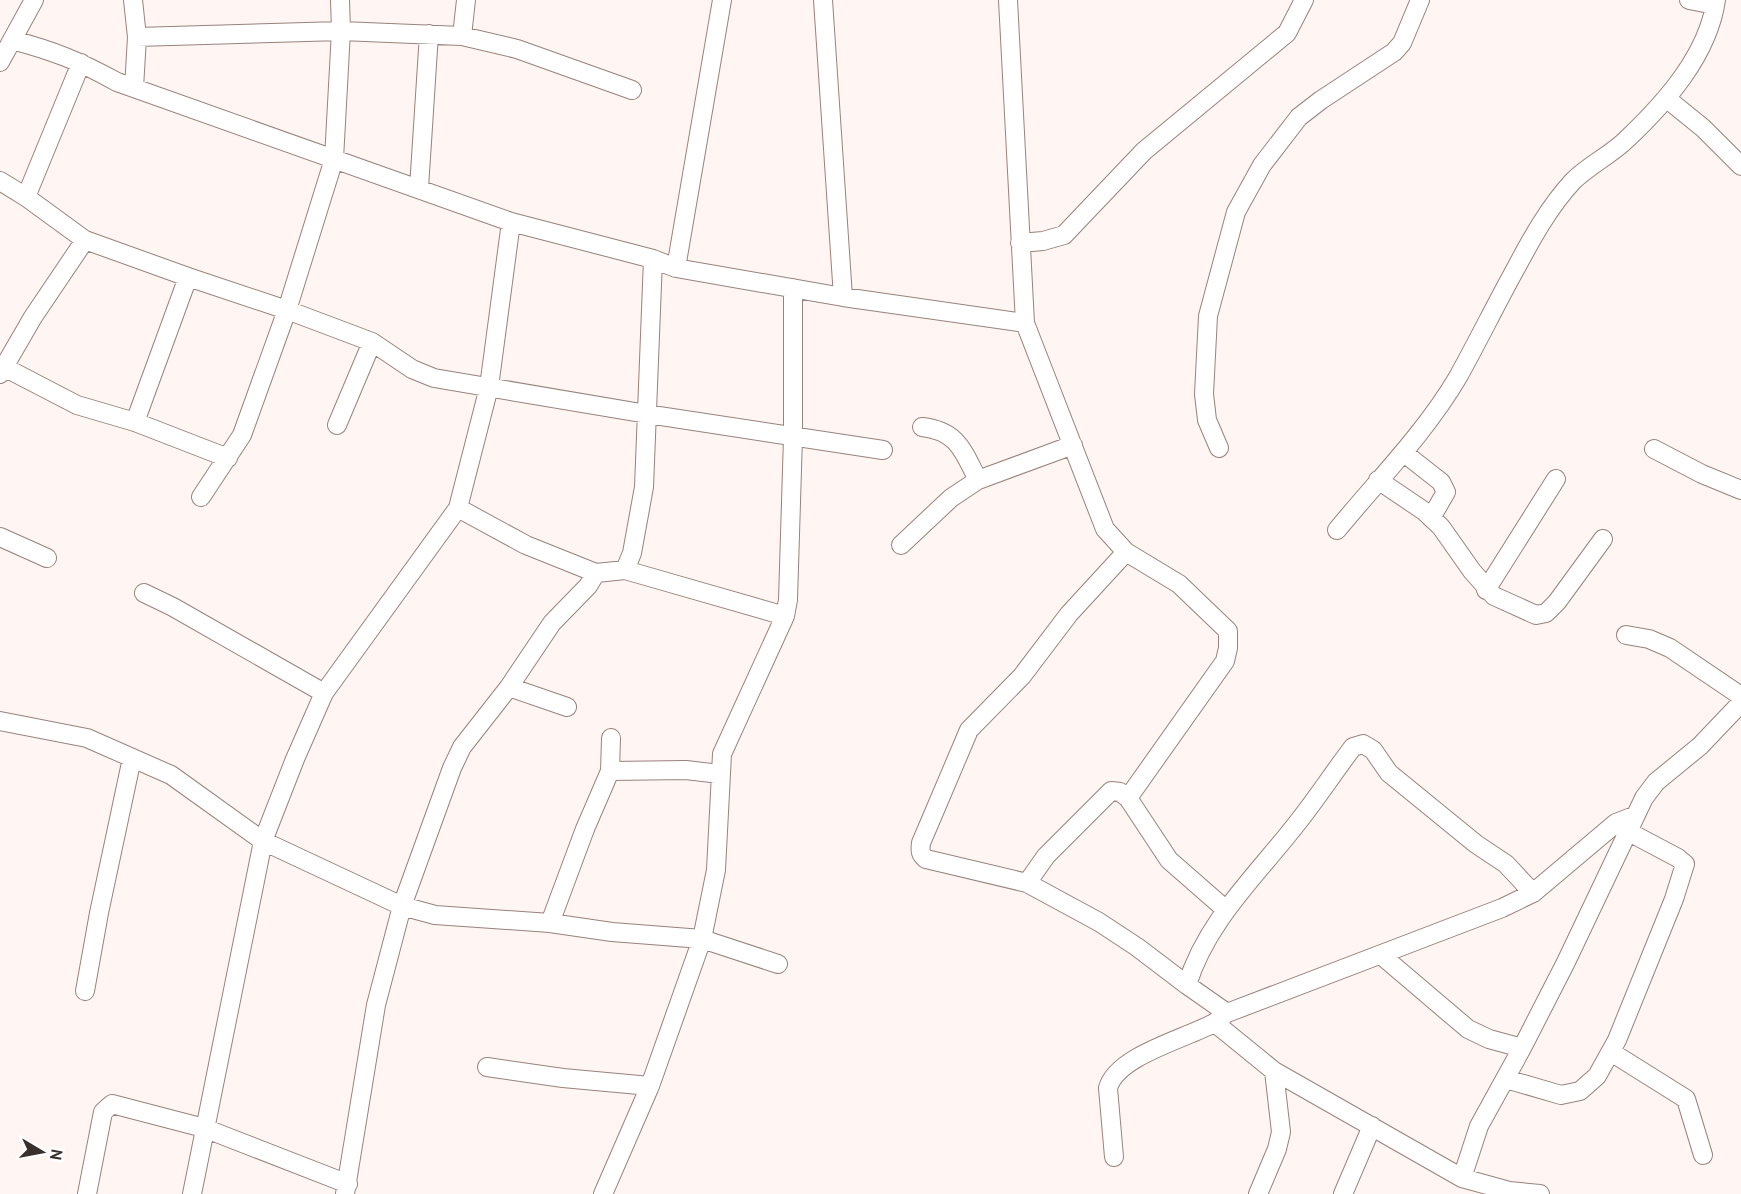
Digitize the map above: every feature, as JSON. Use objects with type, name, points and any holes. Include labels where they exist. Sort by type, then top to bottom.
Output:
[{"type":"street","points":[[0,62],[34,0]]},
{"type":"street","points":[[133,0],[137,37],[134,88]]},
{"type":"street","points":[[201,497],[242,435],[287,310],[334,159],[341,31],[340,0]]},
{"type":"street","points":[[462,36],[466,0]]},
{"type":"street","points":[[676,268],[722,0]]},
{"type":"street","points":[[823,0],[843,297]]},
{"type":"street","points":[[1008,0],[1025,323],[1105,529],[1126,552],[1179,584],[1228,631],[1225,661],[1128,798]]},
{"type":"street","points":[[1020,243],[1043,241],[1064,235],[1144,151],[1287,33],[1304,0]]},
{"type":"street","points":[[1219,448],[1207,420],[1204,394],[1208,316],[1236,212],[1262,165],[1299,117],[1320,100],[1394,52],[1402,43],[1420,0]]},
{"type":"street","points":[[1336,530],[1404,453],[1456,379],[1540,224],[1574,180],[1626,140],[1666,98],[1698,54],[1712,22],[1715,3],[1689,0]]},
{"type":"street","points":[[137,37],[341,31],[462,36],[518,49],[632,90]]},
{"type":"street","points":[[419,188],[429,34]]},
{"type":"street","points":[[12,40],[51,50],[117,82],[511,222],[654,259],[676,268],[843,297],[1025,323]]},
{"type":"street","points":[[26,197],[81,63]]},
{"type":"street","points":[[1666,98],[1704,128],[1741,166]]},
{"type":"street","points":[[0,182],[26,197],[85,240],[372,342],[412,369],[434,378],[647,414],[884,450]]},
{"type":"street","points":[[192,1194],[263,842],[295,759],[324,693],[458,508],[489,387],[511,222]]},
{"type":"street","points":[[85,240],[1,368],[77,405],[135,422],[228,458]]},
{"type":"street","points":[[625,570],[632,553],[644,487],[654,259]]},
{"type":"street","points":[[135,422],[188,277]]},
{"type":"street","points":[[603,1194],[650,1086],[702,939],[716,870],[720,774],[726,742],[785,616],[788,600],[793,437],[793,288]]},
{"type":"street","points":[[337,425],[372,342]]},
{"type":"street","points":[[922,427],[946,433],[959,443],[978,480]]},
{"type":"street","points":[[901,544],[951,498],[978,480],[1074,445]]},
{"type":"street","points":[[1654,449],[1691,469],[1741,490]]},
{"type":"street","points":[[1404,453],[1441,482],[1446,492],[1431,518]]},
{"type":"street","points":[[1486,590],[1556,479]]},
{"type":"street","points":[[1378,480],[1441,527],[1486,590],[1536,615],[1546,613],[1557,602],[1603,539]]},
{"type":"street","points":[[458,508],[526,545],[596,573],[625,570],[785,616]]},
{"type":"street","points":[[0,537],[48,558]]},
{"type":"street","points":[[1126,552],[1069,614],[1022,676],[969,730],[921,843],[921,855],[926,859],[1027,883],[1099,922],[1188,985],[1274,1071],[1462,1178],[1509,1193],[1540,1194]]},
{"type":"street","points":[[87,1194],[103,1112],[112,1104],[204,1128],[346,1189],[376,1005],[402,906],[452,768],[462,747],[508,687],[552,623],[588,586],[596,573]]},
{"type":"street","points":[[144,593],[173,607],[324,693]]},
{"type":"street","points":[[1626,635],[1649,639],[1670,648],[1741,696]]},
{"type":"street","points":[[508,687],[567,707]]},
{"type":"street","points":[[1462,1178],[1479,1126],[1522,1048],[1644,798],[1656,782],[1700,746],[1741,703]]},
{"type":"street","points":[[0,721],[87,738],[171,774],[263,842],[402,906],[435,915],[550,923],[612,932],[702,939],[778,964]]},
{"type":"street","points":[[550,923],[585,828],[610,771],[611,738]]},
{"type":"street","points":[[1188,985],[1192,969],[1226,909],[1297,823],[1353,747],[1363,744],[1372,750],[1389,773],[1476,844],[1506,864],[1533,893]]},
{"type":"street","points":[[85,991],[132,758]]},
{"type":"street","points":[[610,771],[686,770],[720,774]]},
{"type":"street","points":[[1027,883],[1046,856],[1111,791],[1120,792],[1128,798],[1169,860],[1226,909]]},
{"type":"street","points":[[1114,1157],[1108,1088],[1111,1077],[1149,1051],[1221,1018],[1502,909],[1533,893],[1616,823],[1631,823],[1684,864],[1674,899],[1611,1052],[1597,1076],[1580,1091],[1561,1095],[1506,1079]]},
{"type":"street","points":[[1381,955],[1468,1029],[1489,1039],[1522,1048]]},
{"type":"street","points":[[1611,1052],[1686,1099],[1703,1155]]},
{"type":"street","points":[[487,1067],[563,1078],[650,1086]]},
{"type":"street","points":[[1258,1194],[1277,1149],[1281,1132],[1274,1071]]},
{"type":"street","points":[[1343,1194],[1372,1126]]}]
